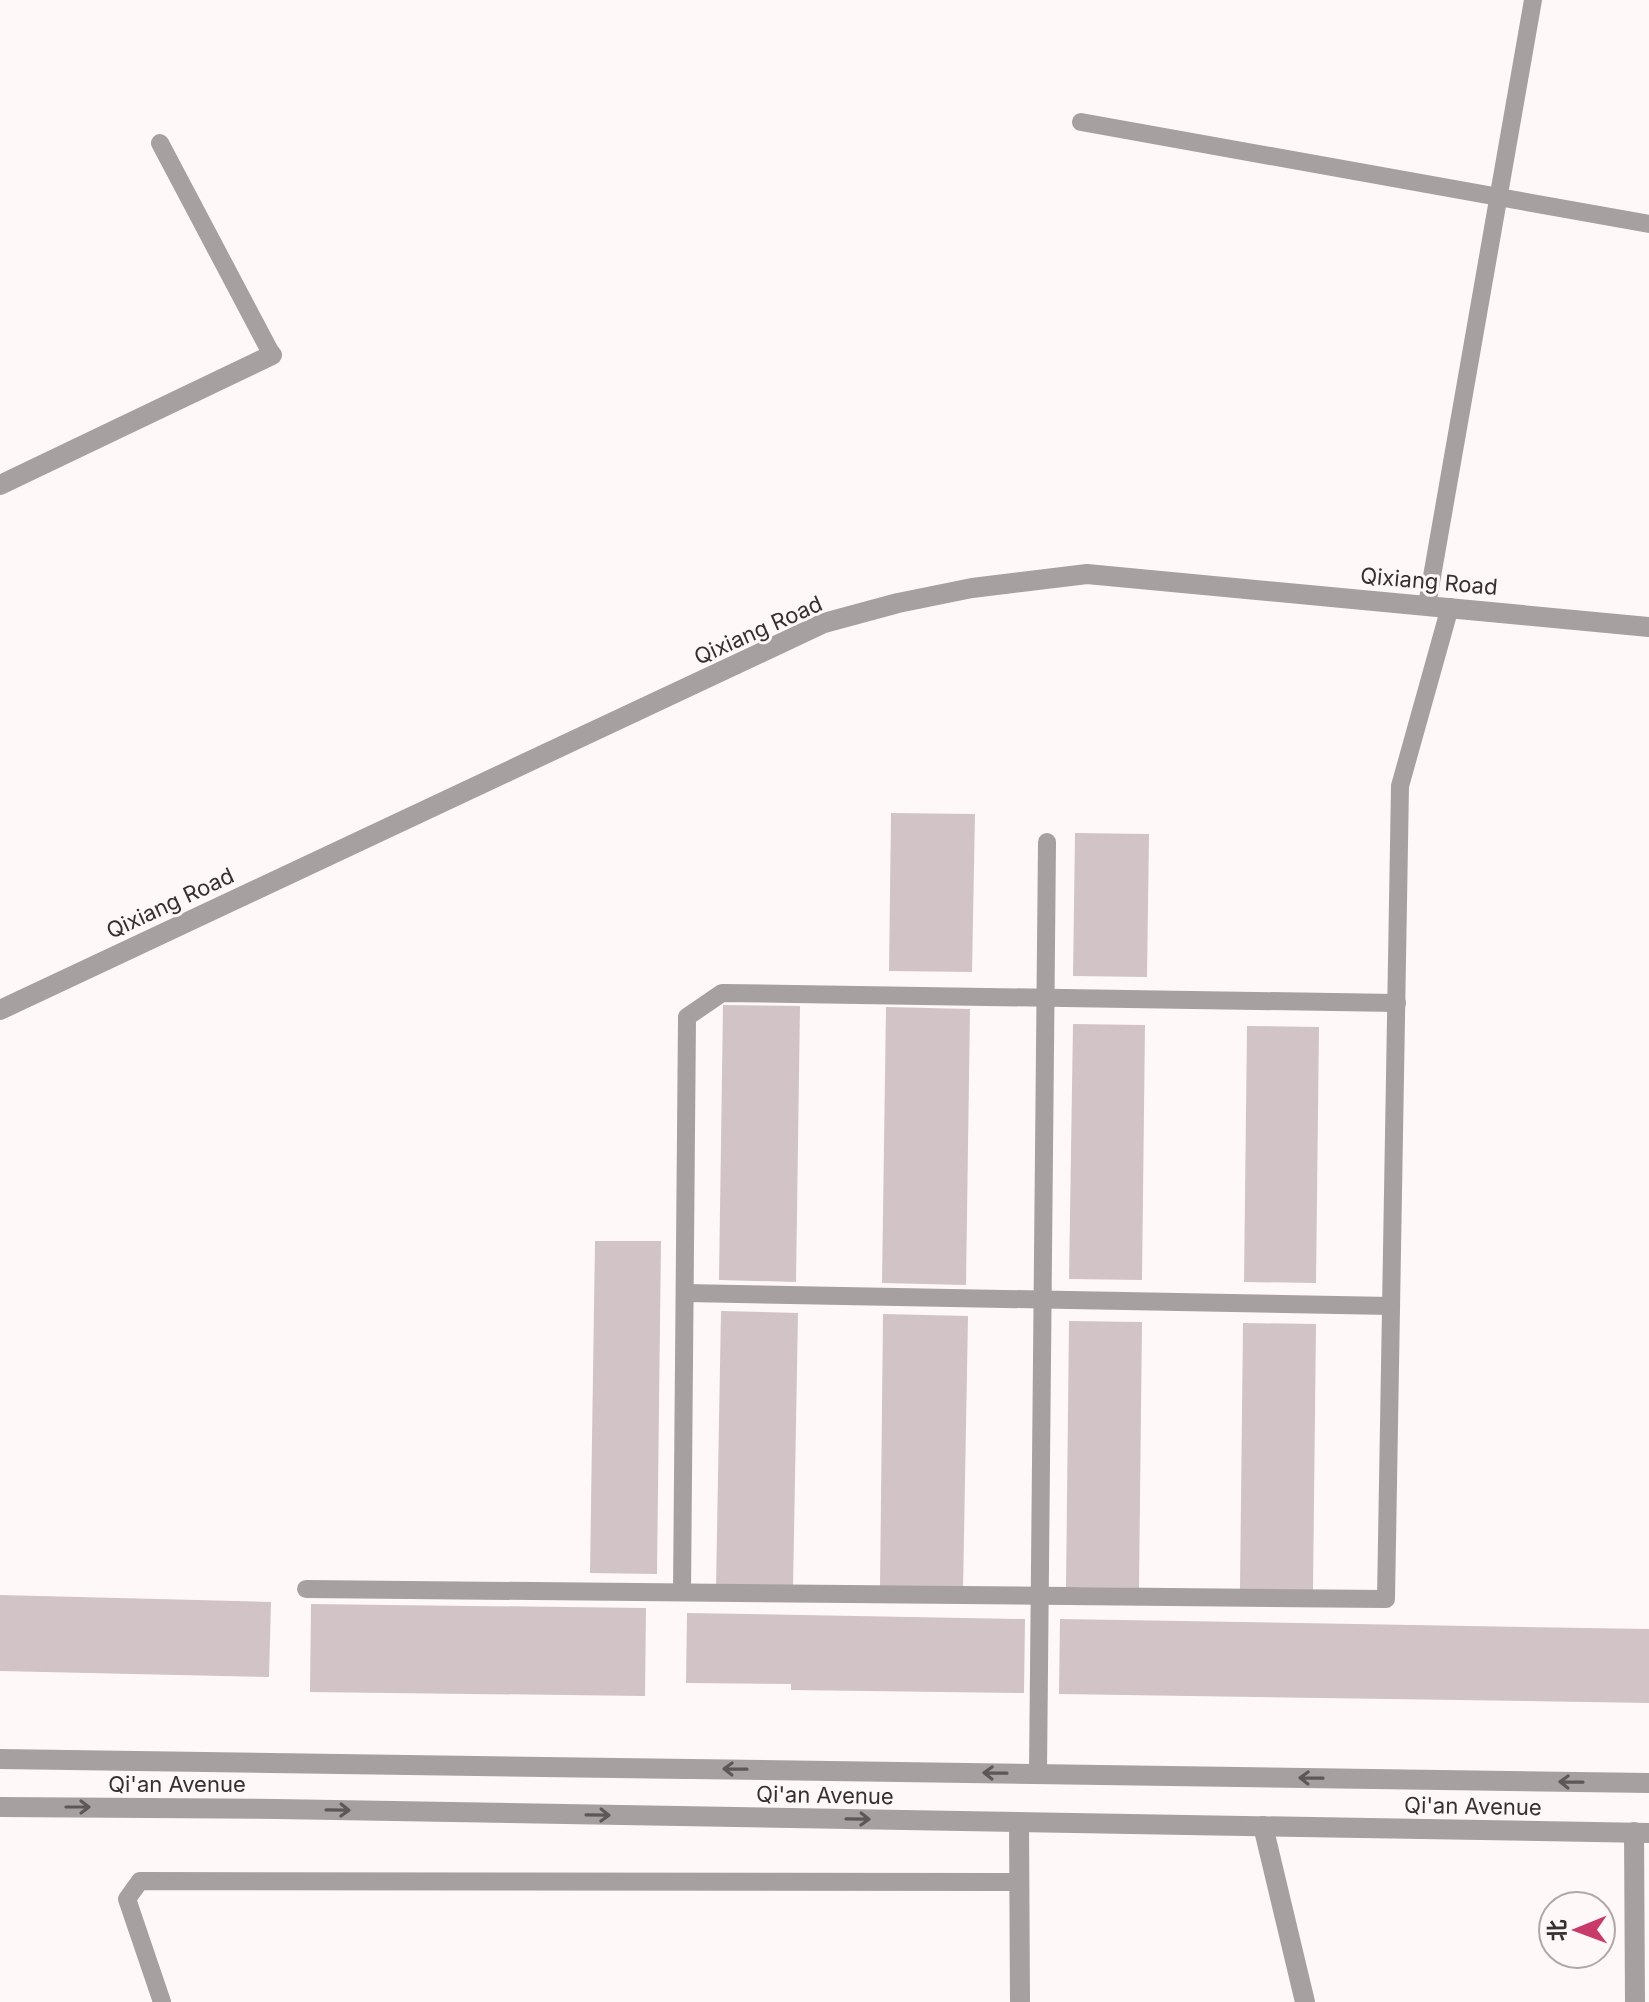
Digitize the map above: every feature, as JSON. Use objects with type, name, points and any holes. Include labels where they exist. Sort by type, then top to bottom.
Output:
[{"type":"street","points":[[0,485],[272,355]]},
{"type":"street","name":"Qixiang Road","points":[[0,1010],[824,623],[898,603],[972,588],[1087,574],[1649,627]]},
{"type":"street","name":"Qi'an Avenue","points":[[0,1759],[1649,1783]]},
{"type":"street","name":"Qi'an Avenue","points":[[0,1807],[1642,1832]]},
{"type":"street","points":[[1019,1822],[1020,2002]]},
{"type":"street","points":[[1263,1826],[1305,2002]]},
{"type":"street","points":[[1635,2002],[1642,1832]]},
{"type":"lane","points":[[1427,605],[1533,0]]},
{"type":"lane","points":[[1081,122],[1649,224]]},
{"type":"lane","points":[[160,143],[272,355]]},
{"type":"lane","points":[[306,1589],[1386,1599],[1400,786],[1450,607]]},
{"type":"lane","points":[[1038,1773],[1047,842]]},
{"type":"lane","points":[[682,1592],[687,1017],[722,993],[1397,1003]]},
{"type":"lane","points":[[685,1293],[1391,1306]]},
{"type":"lane","points":[[162,2002],[127,1899],[140,1881],[1018,1882]]},
{"type":"building","points":[[891,813],[975,814],[972,972],[889,971]]},
{"type":"building","points":[[1075,833],[1149,834],[1147,977],[1073,976]]},
{"type":"building","points":[[723,1005],[800,1006],[796,1282],[719,1280]]},
{"type":"building","points":[[886,1007],[970,1009],[966,1285],[882,1283]]},
{"type":"building","points":[[1073,1024],[1145,1025],[1142,1280],[1069,1279]]},
{"type":"building","points":[[1247,1026],[1319,1027],[1316,1283],[1244,1282]]},
{"type":"building","points":[[595,1241],[661,1241],[657,1574],[590,1573]]},
{"type":"building","points":[[721,1311],[798,1313],[793,1589],[716,1587]]},
{"type":"building","points":[[883,1314],[968,1316],[963,1591],[880,1590]]},
{"type":"building","points":[[1069,1321],[1142,1322],[1139,1588],[1066,1587]]},
{"type":"building","points":[[1243,1323],[1316,1324],[1313,1590],[1240,1589]]},
{"type":"building","points":[[0,1595],[271,1602],[269,1677],[0,1671]]},
{"type":"building","points":[[311,1604],[646,1608],[645,1696],[310,1692]]},
{"type":"building","points":[[687,1613],[1025,1619],[1024,1693],[791,1690],[791,1684],[686,1683]]},
{"type":"building","points":[[1060,1619],[1649,1629],[1649,1703],[1059,1694]]}]
